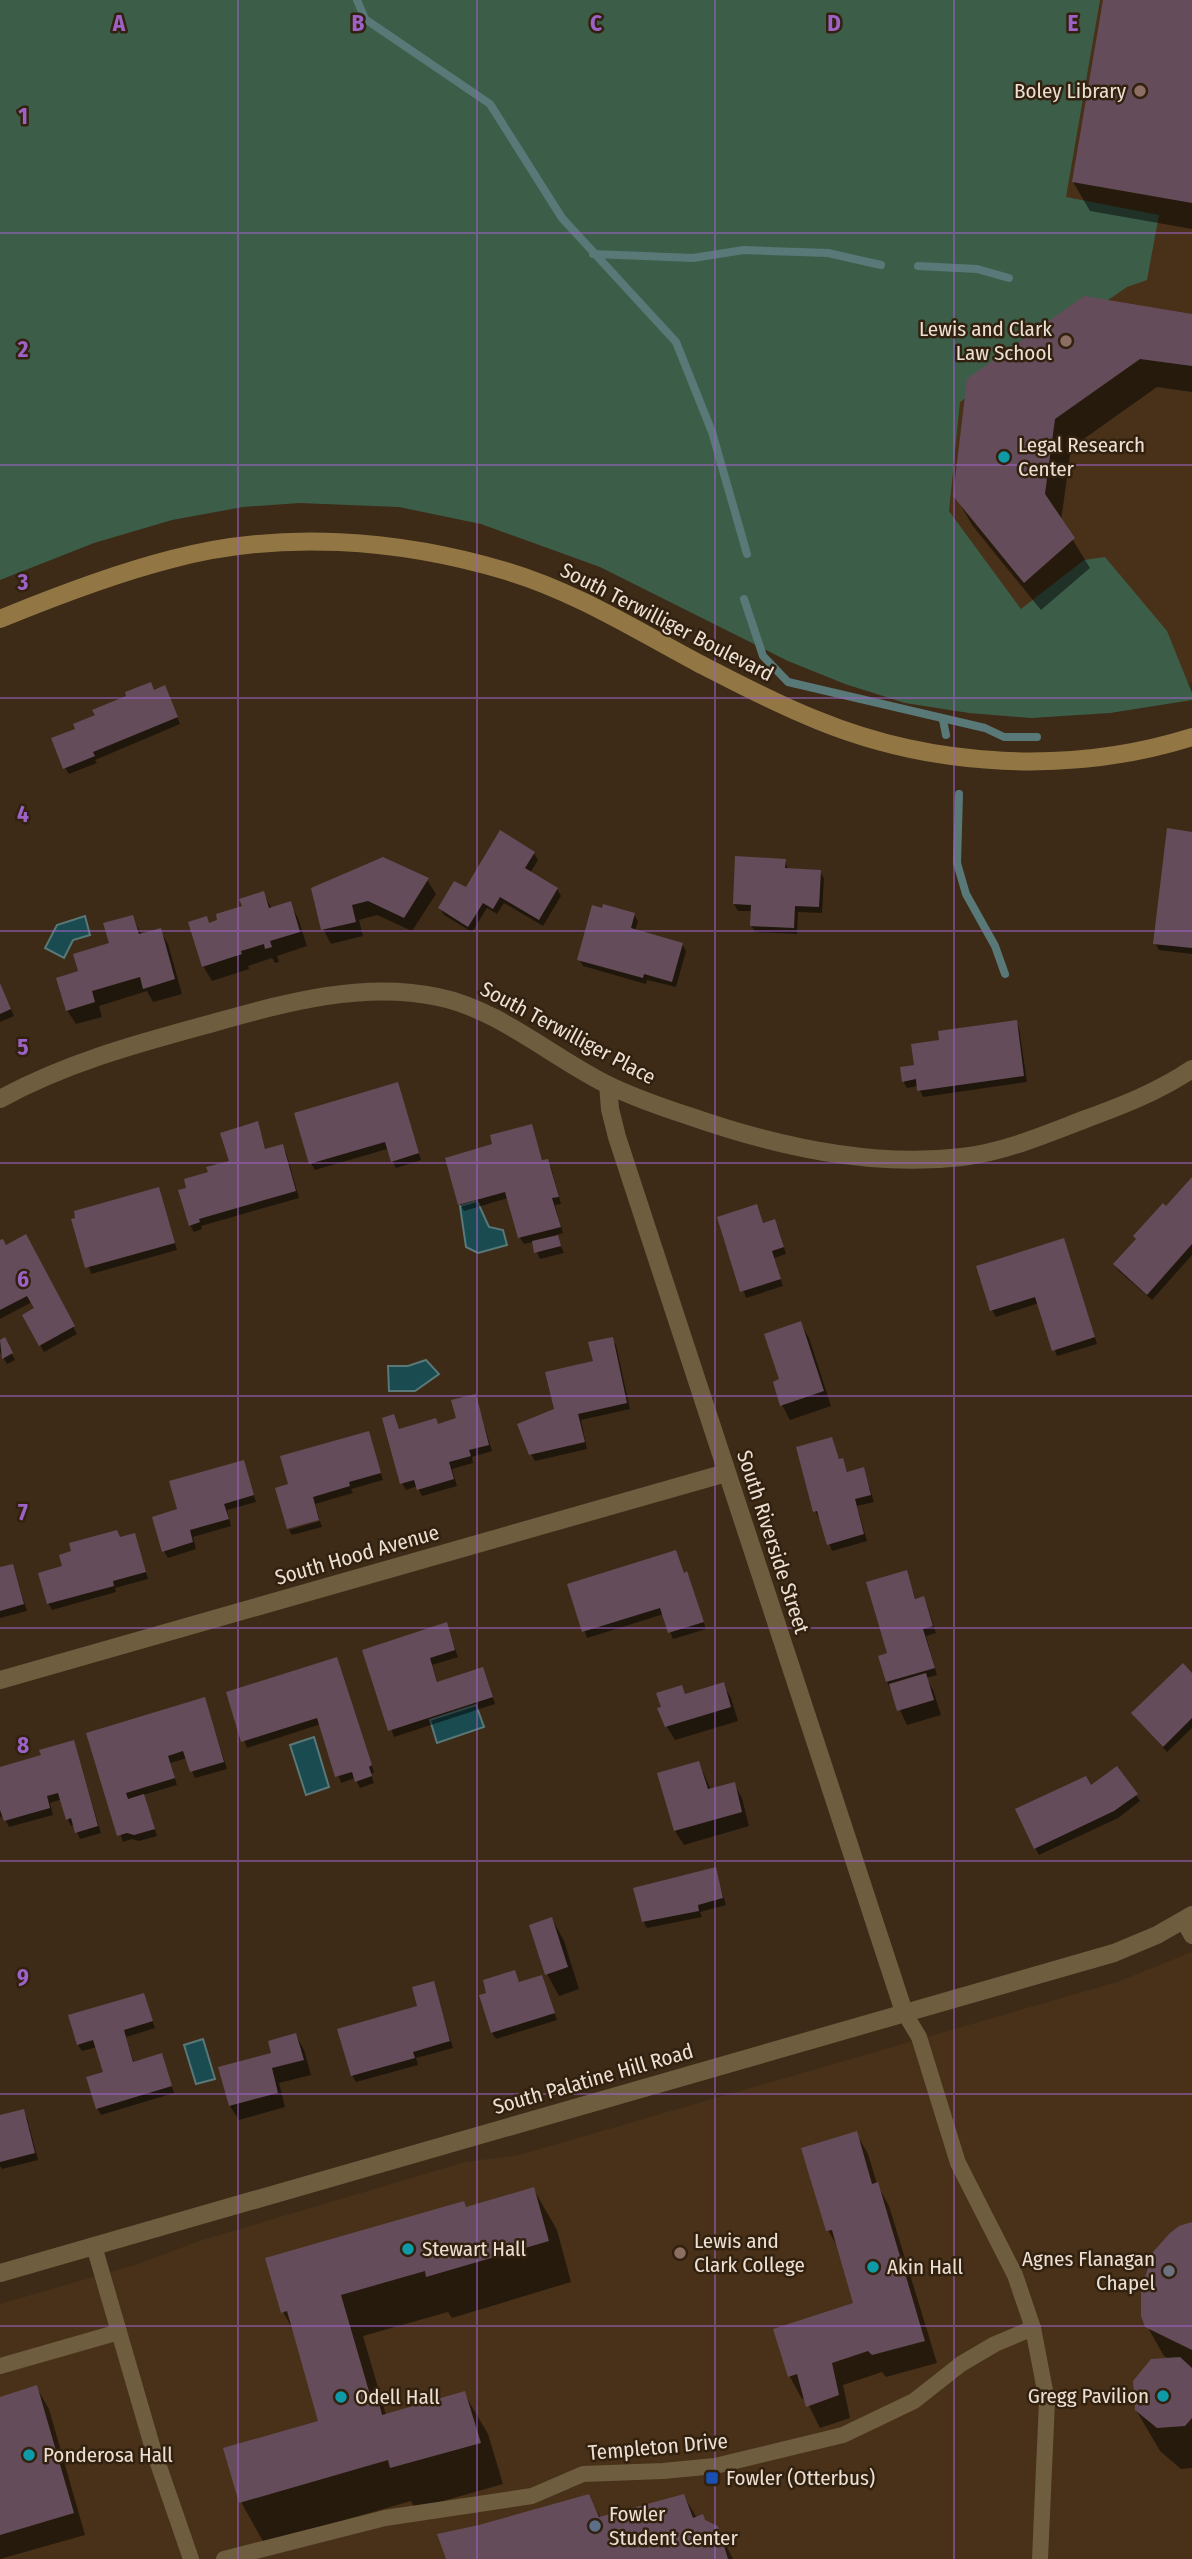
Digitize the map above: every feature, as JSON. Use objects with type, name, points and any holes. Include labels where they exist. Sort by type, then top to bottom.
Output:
[{"type":"main road","name":"South Terwilliger Boulevard","points":[[0,619],[87,584],[174,558],[266,542],[340,542],[396,546],[460,558],[509,572],[560,592],[607,613],[777,702],[820,721],[883,742],[979,759],[1031,762],[1078,760],[1126,753],[1192,737]]},
{"type":"street","name":"South Terwilliger Place","points":[[0,1099],[41,1078],[110,1051],[282,1004],[377,991],[407,992],[460,1002],[493,1018],[608,1085],[734,1132],[841,1155],[881,1159],[963,1157],[1033,1139],[1136,1100],[1192,1069]]},
{"type":"street","name":"South Riverside Street","points":[[608,1085],[610,1109],[617,1137],[904,2012]]},
{"type":"street","name":"South Hood Avenue","points":[[0,1680],[726,1473]]},
{"type":"street","name":"South Palatine Hill Road","points":[[0,2273],[1114,1953],[1189,1924]]},
{"type":"lane","points":[[904,2012],[919,2037],[958,2163],[1015,2275],[1033,2328],[1046,2401],[1047,2437],[1040,2559]]},
{"type":"lane","points":[[94,2246],[153,2449],[191,2559]]},
{"type":"lane","name":"Templeton Drive","points":[[224,2559],[385,2518],[532,2496],[583,2474],[715,2466],[842,2435],[914,2401],[961,2364],[995,2344],[1033,2328]]},
{"type":"lane","points":[[0,2366],[119,2332]]},
{"type":"shaded area","name":"Lewis and Clark Law School","points":[[986,0],[1192,0],[1192,682],[1110,705],[918,699]]},
{"type":"shaded area","name":"Lewis and Clark College","points":[[1192,1952],[1192,2559],[0,2559],[0,2304],[138,2264],[199,2241],[465,2162],[519,2155],[1117,1982]]},
{"type":"green space","points":[[0,0],[1100,0],[1066,197],[1159,215],[1147,280],[1127,287],[960,402],[949,511],[1021,609],[1084,560],[1105,557],[1167,631],[1192,693],[1192,700],[1110,713],[1031,718],[969,713],[905,703],[845,684],[788,661],[600,567],[481,524],[399,507],[299,503],[243,507],[172,520],[94,543],[0,580]]},
{"type":"water","points":[[85,916],[90,935],[73,940],[64,958],[45,948],[57,925]]},
{"type":"water","points":[[477,1201],[489,1227],[503,1230],[507,1245],[478,1253],[466,1247],[460,1206]]},
{"type":"water","points":[[426,1360],[439,1374],[415,1391],[389,1391],[388,1366],[408,1366]]},
{"type":"water","points":[[476,1705],[484,1727],[437,1743],[430,1720]]},
{"type":"water","points":[[314,1737],[329,1787],[306,1795],[290,1745]]},
{"type":"water","points":[[203,2039],[215,2079],[196,2084],[184,2045]]},
{"type":"building","name":"Boley Library","points":[[1103,0],[1192,0],[1192,203],[1072,182]]},
{"type":"building","name":"Legal Research Center","points":[[1084,296],[1192,314],[1192,366],[1140,359],[1055,419],[1045,494],[1075,538],[1024,583],[953,496],[967,379]]},
{"type":"building","points":[[151,682],[154,690],[165,685],[178,717],[93,752],[95,756],[63,769],[51,738],[75,729],[73,724],[95,715],[92,710],[126,696],[125,692]]},
{"type":"building","points":[[1167,828],[1192,832],[1192,948],[1153,944]]},
{"type":"building","points":[[500,830],[535,852],[525,868],[558,888],[539,920],[500,897],[493,909],[483,903],[468,927],[438,908],[454,881],[466,887]]},
{"type":"building","points":[[735,856],[786,859],[785,868],[821,870],[819,907],[795,906],[794,928],[750,926],[751,905],[733,904]]},
{"type":"building","points":[[383,857],[429,878],[404,918],[368,901],[352,905],[356,922],[321,930],[311,888]]},
{"type":"building","points":[[264,891],[269,908],[291,901],[300,932],[270,941],[272,947],[265,949],[264,944],[202,967],[188,922],[207,916],[209,923],[217,920],[216,914],[242,906],[239,899]]},
{"type":"building","points":[[603,904],[635,913],[631,928],[683,943],[672,982],[644,974],[643,978],[577,960],[592,905],[602,908]]},
{"type":"building","points":[[133,915],[139,934],[161,928],[175,979],[143,989],[140,977],[92,991],[95,1002],[66,1011],[56,978],[78,971],[73,954],[109,943],[103,923]]},
{"type":"building","points":[[0,983],[11,1009],[0,1014]]},
{"type":"building","points":[[1017,1020],[1024,1076],[917,1091],[916,1079],[902,1082],[900,1067],[914,1065],[911,1044],[939,1040],[938,1031]]},
{"type":"building","points":[[398,1082],[419,1153],[391,1162],[385,1142],[309,1164],[294,1113]]},
{"type":"building","points":[[258,1121],[265,1149],[283,1144],[296,1191],[199,1219],[200,1222],[189,1226],[178,1190],[186,1188],[184,1179],[208,1172],[206,1167],[229,1161],[220,1133]]},
{"type":"building","points":[[532,1124],[542,1160],[548,1159],[559,1197],[552,1198],[561,1227],[518,1238],[505,1192],[458,1205],[445,1158],[492,1144],[490,1135]]},
{"type":"building","points":[[1192,1177],[1192,1244],[1147,1295],[1113,1264],[1136,1239],[1133,1236],[1163,1203],[1166,1206]]},
{"type":"building","points":[[159,1187],[175,1243],[85,1268],[71,1219],[75,1218],[74,1211]]},
{"type":"building","points":[[757,1204],[763,1223],[775,1219],[784,1247],[772,1251],[781,1279],[740,1292],[717,1217]]},
{"type":"building","points":[[26,1234],[75,1326],[39,1346],[22,1315],[34,1308],[27,1296],[0,1310],[0,1240],[3,1239],[6,1245]]},
{"type":"building","points":[[558,1235],[561,1246],[534,1253],[532,1241]]},
{"type":"building","points":[[1064,1238],[1095,1337],[1052,1351],[1035,1297],[990,1311],[976,1266]]},
{"type":"building","points":[[801,1321],[824,1391],[780,1406],[773,1382],[779,1379],[764,1334]]},
{"type":"building","points":[[5,1337],[13,1353],[2,1359],[0,1340]]},
{"type":"building","points":[[613,1337],[627,1403],[578,1414],[585,1442],[529,1455],[517,1424],[554,1409],[545,1372],[593,1361],[588,1342]]},
{"type":"building","points":[[476,1394],[489,1445],[469,1450],[471,1456],[449,1462],[454,1479],[417,1490],[414,1480],[400,1484],[382,1418],[394,1414],[399,1429],[436,1418],[438,1424],[456,1418],[451,1400]]},
{"type":"building","points":[[369,1431],[381,1473],[349,1482],[350,1486],[313,1497],[319,1520],[287,1529],[275,1488],[288,1484],[280,1456]]},
{"type":"building","points":[[832,1437],[839,1459],[843,1458],[847,1472],[864,1467],[871,1495],[855,1499],[864,1534],[827,1545],[817,1511],[813,1512],[796,1447]]},
{"type":"building","points":[[244,1460],[254,1495],[224,1504],[229,1519],[190,1530],[193,1542],[162,1552],[152,1517],[177,1509],[169,1481]]},
{"type":"building","points":[[117,1530],[120,1537],[135,1533],[146,1572],[113,1581],[114,1586],[47,1604],[38,1573],[62,1566],[59,1555],[71,1551],[69,1543]]},
{"type":"building","points":[[676,1550],[684,1573],[687,1571],[704,1622],[668,1633],[660,1608],[582,1632],[567,1584]]},
{"type":"building","points":[[13,1564],[24,1604],[0,1611],[0,1567]]},
{"type":"building","points":[[907,1570],[915,1599],[924,1596],[933,1626],[923,1629],[935,1668],[886,1682],[878,1656],[887,1653],[866,1582]]},
{"type":"building","points":[[447,1622],[455,1650],[430,1658],[437,1682],[483,1667],[493,1697],[388,1731],[362,1650]]},
{"type":"building","points":[[337,1657],[372,1765],[369,1767],[372,1776],[355,1782],[352,1772],[335,1777],[317,1718],[241,1742],[226,1692]]},
{"type":"building","points":[[1183,1663],[1192,1673],[1192,1718],[1163,1747],[1131,1713]]},
{"type":"building","points":[[926,1673],[934,1700],[897,1711],[889,1684]]},
{"type":"building","points":[[724,1682],[731,1707],[665,1727],[657,1708],[661,1707],[656,1693],[682,1685],[685,1694]]},
{"type":"building","points":[[205,1697],[224,1762],[190,1772],[183,1751],[168,1756],[175,1778],[126,1793],[128,1799],[144,1794],[155,1829],[117,1836],[86,1733]]},
{"type":"building","points":[[74,1740],[98,1826],[75,1833],[71,1818],[66,1820],[58,1793],[47,1796],[50,1808],[4,1821],[0,1810],[0,1767],[41,1755],[39,1750]]},
{"type":"building","points":[[699,1761],[708,1789],[735,1782],[742,1812],[674,1831],[657,1773]]},
{"type":"building","points":[[1117,1766],[1138,1794],[1114,1811],[1034,1849],[1015,1809],[1086,1776],[1091,1785]]},
{"type":"building","points":[[716,1867],[723,1898],[698,1905],[699,1911],[642,1922],[633,1888]]},
{"type":"building","points":[[552,1917],[568,1967],[545,1975],[529,1925]]},
{"type":"building","points":[[515,1970],[519,1982],[542,1975],[555,2013],[491,2033],[479,1995],[486,1993],[483,1980]]},
{"type":"building","points":[[434,1981],[450,2041],[413,2052],[415,2058],[351,2076],[337,2029],[417,2006],[412,1987]]},
{"type":"building","points":[[144,1993],[153,2021],[124,2030],[133,2062],[162,2053],[172,2086],[96,2109],[86,2077],[103,2072],[93,2040],[77,2045],[68,2015]]},
{"type":"building","points":[[296,2033],[304,2060],[272,2068],[278,2093],[229,2106],[218,2067],[271,2053],[268,2041]]},
{"type":"building","points":[[24,2109],[35,2153],[0,2162],[0,2115]]},
{"type":"building","name":"Akin Hall","points":[[857,2131],[872,2184],[878,2182],[925,2341],[872,2355],[868,2351],[832,2363],[839,2395],[806,2407],[797,2374],[788,2377],[773,2329],[853,2303],[832,2230],[826,2231],[801,2148]]},
{"type":"building","points":[[534,2187],[549,2241],[426,2277],[425,2271],[341,2295],[373,2405],[379,2403],[382,2415],[465,2391],[481,2443],[390,2468],[388,2460],[239,2503],[223,2448],[318,2421],[287,2311],[281,2313],[265,2258],[464,2201],[466,2207]]},
{"type":"building","name":"Agnes Flanagan Chapel","points":[[1192,2222],[1192,2350],[1145,2327],[1141,2316],[1141,2290],[1153,2252],[1179,2226]]},
{"type":"building","name":"Gregg Pavilion","points":[[1180,2357],[1192,2368],[1192,2418],[1185,2426],[1157,2428],[1135,2410],[1133,2381],[1151,2359]]},
{"type":"building","name":"Ponderosa Hall","points":[[37,2385],[74,2513],[0,2535],[0,2397]]},
{"type":"building","name":"Fowler Student Center","points":[[589,2494],[599,2517],[684,2494],[693,2518],[703,2514],[705,2520],[718,2526],[728,2559],[446,2559],[437,2534],[479,2525]]},
{"type":"waterway","points":[[357,0],[365,19],[490,104],[562,218],[676,342],[712,432],[747,554]]},
{"type":"waterway","points":[[593,254],[693,258],[744,250],[828,253],[881,265]]},
{"type":"waterway","points":[[918,266],[977,269],[1009,278]]},
{"type":"waterway","points":[[744,599],[763,656],[788,682],[985,728],[1004,737],[1037,737]]},
{"type":"waterway","points":[[943,720],[946,735]]},
{"type":"waterway","points":[[959,794],[957,863],[966,894],[995,946],[1005,974]]},
{"type":"place","name":"Boley Library","points":[[1140,91]]},
{"type":"place","name":"Lewis and Clark Law School","points":[[1066,341]]},
{"type":"place","name":"Legal Research Center","points":[[1004,457]]},
{"type":"place","name":"Stewart Hall","points":[[408,2249]]},
{"type":"place","name":"Lewis and Clark College","points":[[680,2253]]},
{"type":"place","name":"Akin Hall","points":[[873,2267]]},
{"type":"place","name":"Agnes Flanagan Chapel","points":[[1169,2271]]},
{"type":"place","name":"Gregg Pavilion","points":[[1163,2396]]},
{"type":"place","name":"Odell Hall","points":[[341,2397]]},
{"type":"place","name":"Ponderosa Hall","points":[[29,2455]]},
{"type":"place","name":"Fowler (Otterbus)","points":[[712,2478]]},
{"type":"place","name":"Fowler Student Center","points":[[595,2526]]}]
